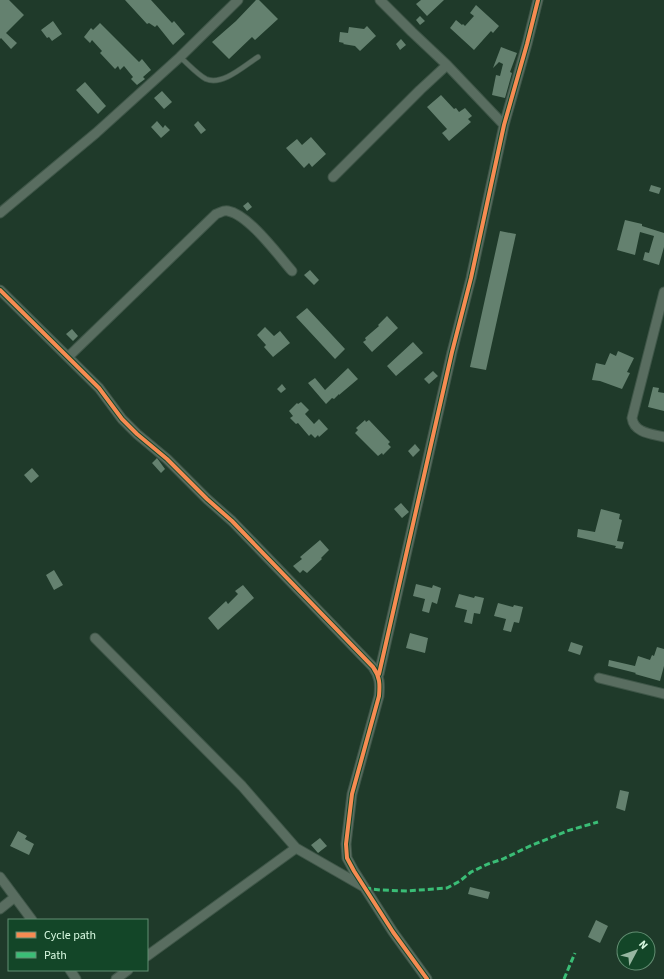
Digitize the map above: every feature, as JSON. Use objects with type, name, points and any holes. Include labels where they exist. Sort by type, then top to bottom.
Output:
[{"type":"street","points":[[0,213],[96,133],[180,57],[238,0]]},
{"type":"street","points":[[380,0],[448,65],[504,125]]},
{"type":"street","points":[[427,979],[393,932],[347,858],[346,844],[354,787],[378,696],[380,683],[379,674],[452,352],[471,278],[504,125],[538,0]]},
{"type":"street","points":[[333,177],[420,90],[448,65]]},
{"type":"street","points":[[68,357],[216,214],[222,211],[234,213],[253,227],[292,271]]},
{"type":"street","points":[[0,290],[99,388],[127,424],[142,439],[168,460],[207,499],[232,521],[379,674]]},
{"type":"street","points":[[664,292],[632,423],[636,428],[644,432],[664,437]]},
{"type":"street","points":[[95,638],[242,786],[296,848],[365,888]]},
{"type":"street","points":[[599,678],[664,694]]},
{"type":"street","points":[[148,955],[296,848]]},
{"type":"street","points":[[0,878],[31,919]]},
{"type":"street","points":[[0,909],[15,897]]},
{"type":"street","points":[[116,979],[127,971]]},
{"type":"lane","points":[[180,57],[205,78],[212,80],[224,79],[258,56]]},
{"type":"building","points":[[0,0],[9,0],[24,15],[6,33],[17,43],[11,49],[1,38],[0,39]]},
{"type":"building","points":[[125,0],[151,0],[172,23],[174,21],[185,34],[173,45],[157,25],[155,27],[149,23],[147,24]]},
{"type":"building","points":[[256,0],[259,0],[278,19],[255,40],[252,37],[229,59],[212,42],[236,21]]},
{"type":"building","points":[[421,0],[444,0],[427,16],[416,4]]},
{"type":"building","points":[[476,5],[499,26],[493,33],[491,31],[474,50],[450,28],[456,20],[465,26],[474,16],[470,13]]},
{"type":"building","points":[[420,16],[425,21],[420,25],[416,20]]},
{"type":"building","points":[[53,21],[62,34],[52,41],[49,37],[47,38],[41,30]]},
{"type":"building","points":[[100,23],[139,62],[142,59],[151,70],[143,77],[145,79],[137,85],[131,79],[133,77],[124,66],[120,70],[118,66],[115,69],[100,53],[102,51],[92,40],[90,43],[84,37],[91,28],[93,30]]},
{"type":"building","points":[[367,26],[376,36],[360,51],[355,46],[339,42],[340,32],[348,33],[349,27],[364,29]]},
{"type":"building","points":[[401,39],[406,45],[400,50],[396,44]]},
{"type":"building","points":[[501,47],[517,53],[510,72],[512,73],[505,98],[492,95],[496,75],[500,76],[503,64],[499,62],[493,68]]},
{"type":"building","points":[[85,82],[106,106],[98,114],[76,90]]},
{"type":"building","points":[[162,91],[172,102],[164,109],[154,98]]},
{"type":"building","points":[[441,95],[454,109],[456,108],[459,112],[465,108],[472,116],[468,119],[471,122],[449,141],[442,133],[447,129],[427,107]]},
{"type":"building","points":[[157,121],[163,128],[165,125],[170,130],[161,138],[151,127]]},
{"type":"building","points":[[198,121],[206,130],[201,134],[194,125]]},
{"type":"building","points":[[311,137],[326,154],[312,167],[309,163],[304,168],[286,148],[297,139],[302,145]]},
{"type":"building","points":[[651,185],[661,188],[659,194],[649,191]]},
{"type":"building","points":[[248,202],[252,207],[247,211],[243,206]]},
{"type":"building","points":[[625,220],[642,224],[642,226],[664,233],[664,247],[659,265],[643,260],[645,252],[649,253],[654,236],[640,232],[635,255],[617,250]]},
{"type":"building","points":[[500,231],[516,234],[486,370],[470,367]]},
{"type":"building","points":[[310,270],[319,280],[314,285],[304,275]]},
{"type":"building","points":[[307,308],[345,349],[335,359],[296,317]]},
{"type":"building","points":[[387,316],[398,328],[372,352],[363,342],[366,340],[365,338],[379,326],[378,325]]},
{"type":"building","points":[[265,327],[274,336],[280,331],[290,343],[273,357],[264,347],[266,345],[257,335]]},
{"type":"building","points":[[72,329],[78,336],[73,341],[66,334]]},
{"type":"building","points":[[413,342],[423,353],[396,376],[387,366]]},
{"type":"building","points":[[618,351],[634,358],[627,372],[630,373],[622,389],[600,381],[592,380],[596,363],[605,365],[610,353],[616,356]]},
{"type":"building","points":[[348,368],[358,379],[326,404],[308,383],[315,378],[325,390]]},
{"type":"building","points":[[433,371],[438,376],[429,384],[424,379]]},
{"type":"building","points":[[282,384],[286,389],[281,393],[277,389]]},
{"type":"building","points":[[653,387],[659,388],[658,392],[664,393],[664,411],[648,407]]},
{"type":"building","points":[[301,402],[309,410],[305,414],[314,424],[319,419],[328,429],[319,437],[318,435],[315,438],[311,434],[309,436],[298,423],[296,424],[290,418],[293,416],[289,411],[297,403],[298,404]]},
{"type":"building","points":[[365,420],[366,422],[369,420],[390,442],[388,444],[391,447],[383,455],[382,453],[378,456],[355,433],[358,430],[356,428]]},
{"type":"building","points":[[415,444],[420,450],[413,457],[408,451]]},
{"type":"building","points":[[157,458],[165,469],[161,473],[152,463]]},
{"type":"building","points":[[32,468],[39,476],[31,483],[24,475]]},
{"type":"building","points":[[401,503],[409,512],[402,518],[394,509]]},
{"type":"building","points":[[601,509],[620,514],[619,519],[622,520],[617,541],[624,542],[622,549],[615,548],[616,546],[577,537],[578,529],[595,532]]},
{"type":"building","points":[[320,540],[329,550],[307,573],[303,570],[300,573],[293,566],[302,559],[300,557]]},
{"type":"building","points":[[54,570],[63,585],[54,590],[46,575]]},
{"type":"building","points":[[416,584],[432,588],[433,585],[441,588],[437,604],[432,602],[429,613],[422,611],[425,599],[413,596]]},
{"type":"building","points":[[243,585],[254,598],[218,630],[208,618],[226,601],[228,604],[238,594],[235,591]]},
{"type":"building","points":[[459,594],[474,598],[475,596],[484,598],[480,614],[474,613],[472,624],[464,622],[467,610],[455,607]]},
{"type":"building","points":[[498,603],[513,607],[514,605],[523,607],[519,623],[514,622],[511,632],[503,630],[506,619],[494,616]]},
{"type":"building","points":[[410,633],[428,638],[425,653],[406,648]]},
{"type":"building","points":[[571,642],[583,646],[580,655],[568,651]]},
{"type":"building","points":[[657,647],[664,649],[664,666],[660,681],[608,666],[609,660],[635,666],[638,656],[650,660],[652,655],[654,656]]},
{"type":"building","points":[[620,790],[629,792],[625,811],[616,808]]},
{"type":"building","points":[[18,831],[27,836],[25,839],[34,844],[29,855],[10,846]]},
{"type":"building","points":[[320,838],[327,846],[318,853],[311,845]]},
{"type":"building","points":[[470,887],[490,892],[488,899],[468,894]]},
{"type":"building","points":[[596,920],[608,926],[600,943],[588,937]]},
{"type":"marked path","points":[[365,888],[407,891],[447,888],[460,881],[471,872],[488,864],[567,831],[598,822]]},
{"type":"marked path","points":[[564,979],[575,953]]},
{"type":"cycle path","points":[[379,674],[452,352],[471,278],[504,125],[538,0]]},
{"type":"cycle path","points":[[0,290],[99,388],[122,419],[137,434],[167,459],[207,499],[232,521],[373,667],[379,681],[379,696],[352,794],[346,844],[347,858],[393,932],[427,979]]}]
